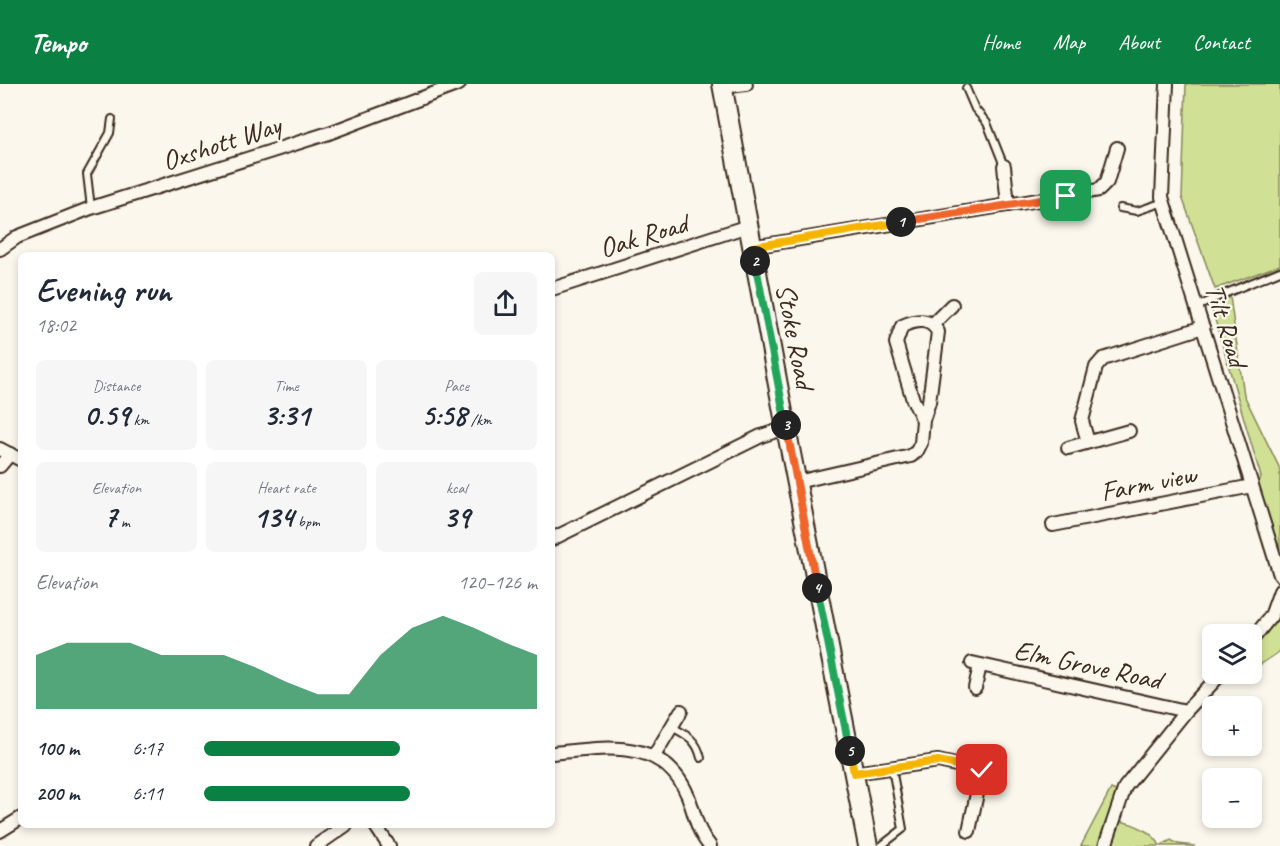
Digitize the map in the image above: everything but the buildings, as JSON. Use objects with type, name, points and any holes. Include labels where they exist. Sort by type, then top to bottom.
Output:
[{"type":"main road","name":"Stoke Road","points":[[722,85],[868,846]]},
{"type":"street","name":"Oxshott Way","points":[[0,249],[17,237],[91,208],[329,133],[459,84]]},
{"type":"street","points":[[722,85],[746,84]]},
{"type":"street","name":"Tilt Road","points":[[1167,84],[1164,202],[1280,575]]},
{"type":"street","points":[[752,247],[1099,190],[1107,182],[1117,148]]},
{"type":"street","points":[[1004,166],[1008,205]]},
{"type":"street","name":"Oak Road","points":[[555,287],[748,226]]},
{"type":"street","points":[[933,324],[952,304]]},
{"type":"street","points":[[797,482],[911,456],[917,451],[921,443],[923,420],[929,402],[938,332],[933,324],[926,320],[902,326],[896,343],[913,400],[923,420]]},
{"type":"street","points":[[1088,442],[1082,421],[1096,367],[1103,360],[1203,327]]},
{"type":"street","points":[[555,538],[761,436],[786,428]]},
{"type":"street","points":[[1068,448],[1129,431]]},
{"type":"street","points":[[0,466],[10,454]]},
{"type":"street","name":"Farm view","points":[[1053,525],[1252,486]]},
{"type":"street","points":[[1262,630],[1275,617],[1280,591]]},
{"type":"street","name":"Elm Grove Road","points":[[975,688],[976,664],[1186,711]]},
{"type":"street","points":[[1105,846],[1125,787],[1186,711],[1212,684]]},
{"type":"street","points":[[654,756],[681,711]]},
{"type":"street","points":[[555,753],[608,748],[654,756],[675,773],[688,796],[702,837],[710,846]]},
{"type":"street","points":[[854,773],[938,761],[996,774]]},
{"type":"street","points":[[969,831],[982,770]]},
{"type":"street","points":[[0,831],[18,820]]},
{"type":"street","points":[[316,846],[342,828]]},
{"type":"street","points":[[377,828],[389,846]]},
{"type":"lane","points":[[966,88],[975,108],[987,123],[1004,166]]},
{"type":"lane","points":[[91,208],[87,174],[110,133],[112,119]]},
{"type":"lane","points":[[1120,208],[1137,211],[1164,202]]},
{"type":"lane","points":[[1197,307],[1280,271]]},
{"type":"lane","points":[[672,727],[687,735],[696,744],[701,758]]},
{"type":"lane","points":[[881,846],[903,829],[892,767]]},
{"type":"green space","points":[[1186,84],[1280,84],[1280,265],[1215,289],[1182,197]]},
{"type":"green space","points":[[1230,297],[1244,395],[1280,469],[1280,550],[1257,487],[1261,477],[1211,306]]},
{"type":"green space","points":[[1280,614],[1280,651],[1262,663],[1262,637]]},
{"type":"green space","points":[[1111,789],[1118,792],[1099,846],[1081,846]]},
{"type":"green space","points":[[1119,821],[1142,829],[1153,836],[1160,846],[1111,846]]},
{"type":"green space","points":[[1171,840],[1178,844],[1195,846],[1160,846]]},
{"type":"route","points":[[982,770],[938,761],[854,773],[752,247],[1066,196]]}]
